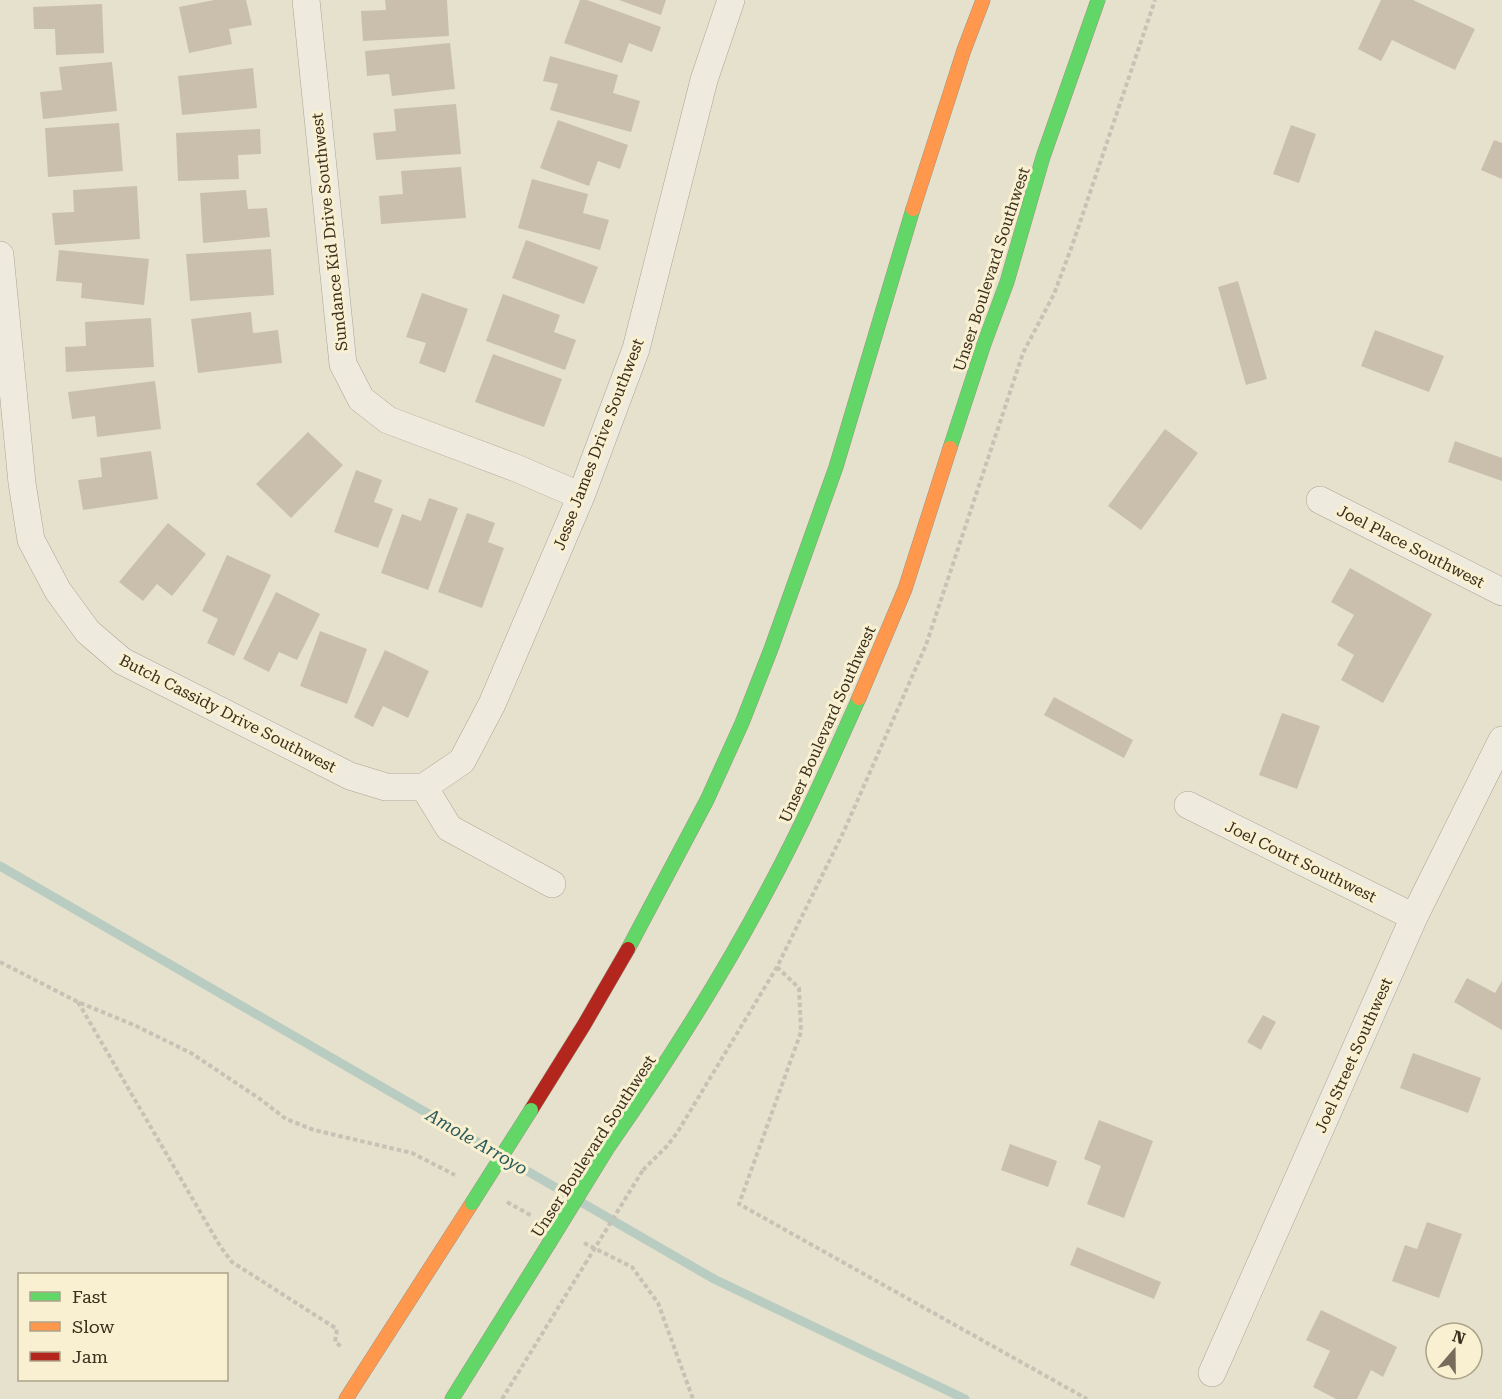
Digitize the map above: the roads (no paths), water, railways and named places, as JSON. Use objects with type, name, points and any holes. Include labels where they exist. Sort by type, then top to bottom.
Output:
[{"type":"main road","points":[[346,1399],[584,1025],[644,920],[707,800],[742,723],[771,650],[836,467],[890,282],[964,50],[983,0]]},
{"type":"main road","name":"Unser Boulevard Southwest","points":[[452,1399],[607,1149],[704,1002],[767,891],[822,782],[905,589],[984,344],[1007,282],[1043,157],[1098,0]]},
{"type":"street","name":"Sundance Kid Drive Southwest","points":[[306,0],[342,364],[361,399],[388,420],[516,468],[581,496]]},
{"type":"street","name":"Jesse James Drive Southwest","points":[[424,787],[462,761],[492,704],[581,496],[636,349],[704,80],[731,0]]},
{"type":"street","name":"Butch Cassidy Drive Southwest","points":[[0,255],[22,483],[31,540],[58,591],[87,632],[122,661],[350,776],[386,787],[424,787]]},
{"type":"street","name":"Joel Place Southwest","points":[[1320,500],[1502,592]]},
{"type":"street","name":"Joel Street Southwest","points":[[1212,1373],[1414,917],[1502,740]]},
{"type":"street","points":[[424,787],[448,828],[552,884]]},
{"type":"street","name":"Joel Court Southwest","points":[[1188,805],[1414,917]]},
{"type":"waterway","name":"Amole Arroyo","points":[[0,866],[714,1279],[965,1399]]}]
